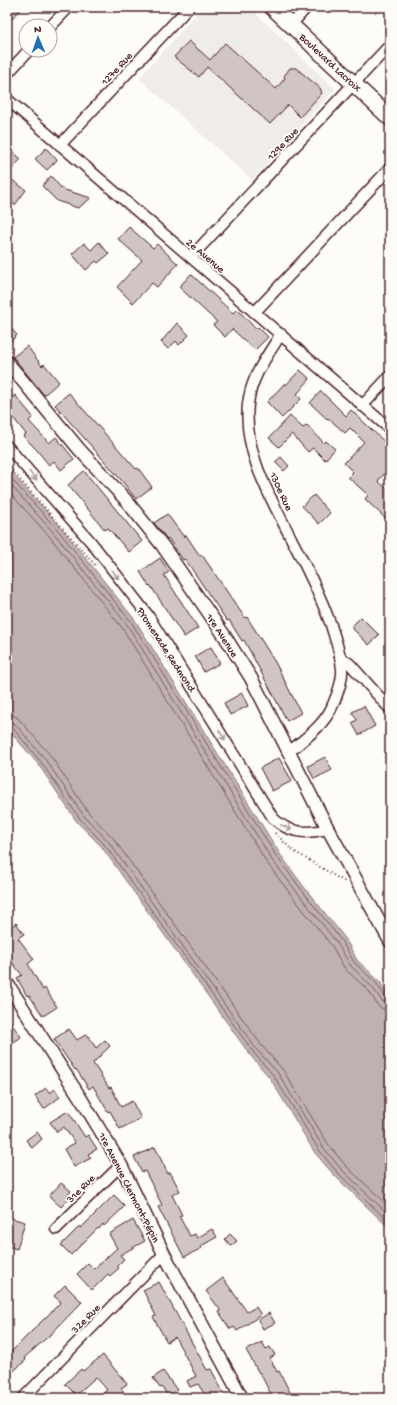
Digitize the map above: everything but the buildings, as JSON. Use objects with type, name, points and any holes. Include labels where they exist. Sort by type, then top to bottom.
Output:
[{"type":"main road","name":"Boulevard Lacroix","points":[[272,7],[390,118]]},
{"type":"street","points":[[58,19],[69,7]]},
{"type":"street","name":"127e Rue","points":[[60,145],[189,7]]},
{"type":"street","points":[[291,25],[307,7]]},
{"type":"street","name":"129e Rue","points":[[190,257],[390,45]]},
{"type":"street","points":[[7,74],[22,58]]},
{"type":"street","name":"2e Avenue","points":[[7,99],[190,257],[282,334],[362,406],[390,429]]},
{"type":"street","points":[[255,312],[390,168]]},
{"type":"street","name":"130e Rue","points":[[282,334],[263,362],[253,384],[248,403],[247,421],[251,450],[268,494],[309,572],[324,606],[334,634],[342,670],[339,689],[330,710],[320,726],[289,752]]},
{"type":"street","name":"1re Avenue","points":[[7,362],[162,545],[224,635],[251,678],[328,829],[390,941]]},
{"type":"street","points":[[7,371],[26,385]]},
{"type":"street","points":[[362,406],[390,376]]},
{"type":"street","name":"Promenade Redmond","points":[[7,446],[91,542],[147,614],[273,818],[281,825],[294,830],[312,833],[328,829]]},
{"type":"street","points":[[340,657],[350,664],[390,709]]},
{"type":"street","name":"1re Avenue Clermont-Pépin","points":[[7,983],[84,1102],[121,1165],[164,1254],[242,1398]]},
{"type":"street","name":"31e Rue","points":[[56,1229],[121,1165]]},
{"type":"street","name":"32e Rue","points":[[23,1398],[164,1254]]},
{"type":"shaded area","points":[[203,7],[249,7],[335,89],[252,180],[139,78]]},
{"type":"water","points":[[7,468],[60,526],[135,620],[280,854],[304,887],[345,938],[357,960],[380,982],[390,998],[390,1229],[334,1175],[315,1153],[270,1078],[250,1055],[101,846],[77,822],[38,764],[7,728]]}]
